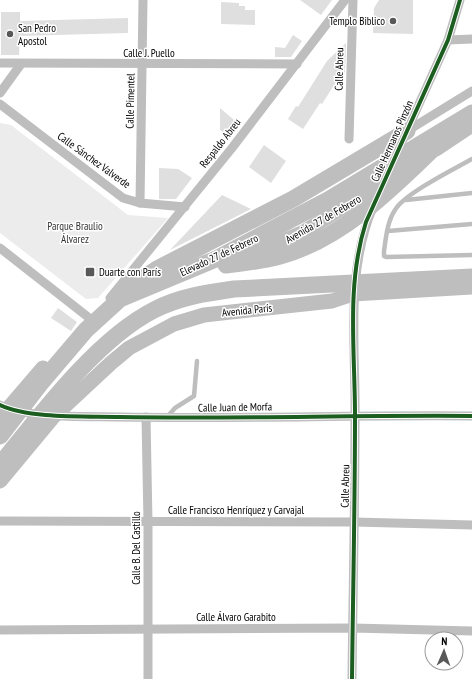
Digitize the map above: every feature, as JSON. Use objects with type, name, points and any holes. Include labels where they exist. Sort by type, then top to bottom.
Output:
[{"type":"highway","points":[[226,265],[259,261],[281,256],[308,246],[347,222],[402,179],[470,118]]},
{"type":"highway","name":"Elevado 27 de Febrero","points":[[0,436],[40,384],[115,299],[216,259],[321,204],[470,118]]},
{"type":"highway","points":[[115,299],[132,285],[157,269],[292,199],[407,131]]},
{"type":"highway","points":[[0,465],[26,432],[68,384],[117,335],[154,310],[173,301],[234,289],[472,278]]},
{"type":"highway","points":[[26,432],[65,399],[103,355],[121,337],[160,314],[182,306],[239,296],[330,292],[353,294]]},
{"type":"main road","name":"Avenida 27 de Febrero","points":[[3,410],[88,317],[115,299],[141,283],[161,276],[198,267],[226,265],[302,234],[384,182],[470,118]]},
{"type":"main road","name":"Avenida París","points":[[54,416],[129,348],[174,324],[204,315],[332,301],[353,294],[472,287]]},
{"type":"main road","points":[[0,481],[54,416]]},
{"type":"street","name":"Calle Pimentel","points":[[140,203],[143,0]]},
{"type":"street","name":"Respaldo Abreu","points":[[115,299],[345,0]]},
{"type":"street","name":"Calle Abreu","points":[[349,139],[353,0]]},
{"type":"street","name":"Calle Hermanos Pinzón","points":[[353,294],[363,233],[384,182],[448,40],[460,0]]},
{"type":"street","points":[[448,40],[472,39]]},
{"type":"street","name":"Calle J. Puello","points":[[0,63],[142,65],[297,64]]},
{"type":"street","points":[[0,93],[21,64]]},
{"type":"street","points":[[407,131],[472,91]]},
{"type":"street","name":"Calle Sánchez Valverde","points":[[0,104],[123,198],[140,203],[185,207]]},
{"type":"street","points":[[0,248],[88,317]]},
{"type":"street","name":"Calle Abreu","points":[[352,679],[355,415],[353,294]]},
{"type":"street","name":"Calle Juan de Morfa","points":[[3,410],[54,416],[472,416]]},
{"type":"street","name":"Calle B. Del Castillo","points":[[146,417],[149,630],[148,679]]},
{"type":"street","name":"Calle Francisco Henríquez y Carvajal","points":[[0,521],[148,523],[354,522],[472,525]]},
{"type":"street","name":"Calle Álvaro Garabito","points":[[0,630],[353,628],[472,631]]},
{"type":"lane","points":[[472,158],[431,182],[404,201],[394,211],[388,231],[384,256],[472,255]]},
{"type":"lane","points":[[404,201],[472,193]]},
{"type":"lane","points":[[388,231],[472,224]]},
{"type":"lane","points":[[167,417],[175,408],[194,396],[197,361]]},
{"type":"green space","name":"Parque Braulio Álvarez","points":[[0,123],[11,125],[128,215],[168,218],[98,298],[86,299],[0,233]]},
{"type":"building","points":[[300,0],[332,0],[321,15]]},
{"type":"building","name":"Templo Biblico","points":[[379,0],[413,0],[413,34],[373,33],[374,8]]},
{"type":"building","points":[[221,2],[239,3],[239,6],[245,6],[245,10],[255,10],[255,25],[221,24]]},
{"type":"building","points":[[1,12],[20,12],[20,21],[128,18],[128,33],[20,36],[19,55],[1,55]]},
{"type":"building","points":[[293,35],[302,41],[291,57],[275,57],[275,47],[285,48]]},
{"type":"building","points":[[346,43],[345,73],[343,71],[322,104],[320,103],[303,129],[288,119],[296,106],[298,107],[327,61]]},
{"type":"building","points":[[220,108],[240,125],[231,137],[220,130]]},
{"type":"building","points":[[264,145],[286,161],[271,183],[249,167]]},
{"type":"building","points":[[159,168],[178,169],[192,178],[176,199],[159,199]]},
{"type":"building","points":[[222,195],[251,209],[170,250]]},
{"type":"building","points":[[58,308],[77,322],[71,331],[51,318]]},
{"type":"cycle path","points":[[352,679],[355,448],[353,318],[356,269],[366,222],[448,40],[460,0]]},
{"type":"cycle path","points":[[0,405],[26,413],[58,416],[208,418],[472,416]]},
{"type":"place","name":"Templo Biblico","points":[[393,21]]},
{"type":"place","name":"San Pedro Apostol","points":[[10,34]]},
{"type":"place","name":"Duarte con París","points":[[90,272]]}]
